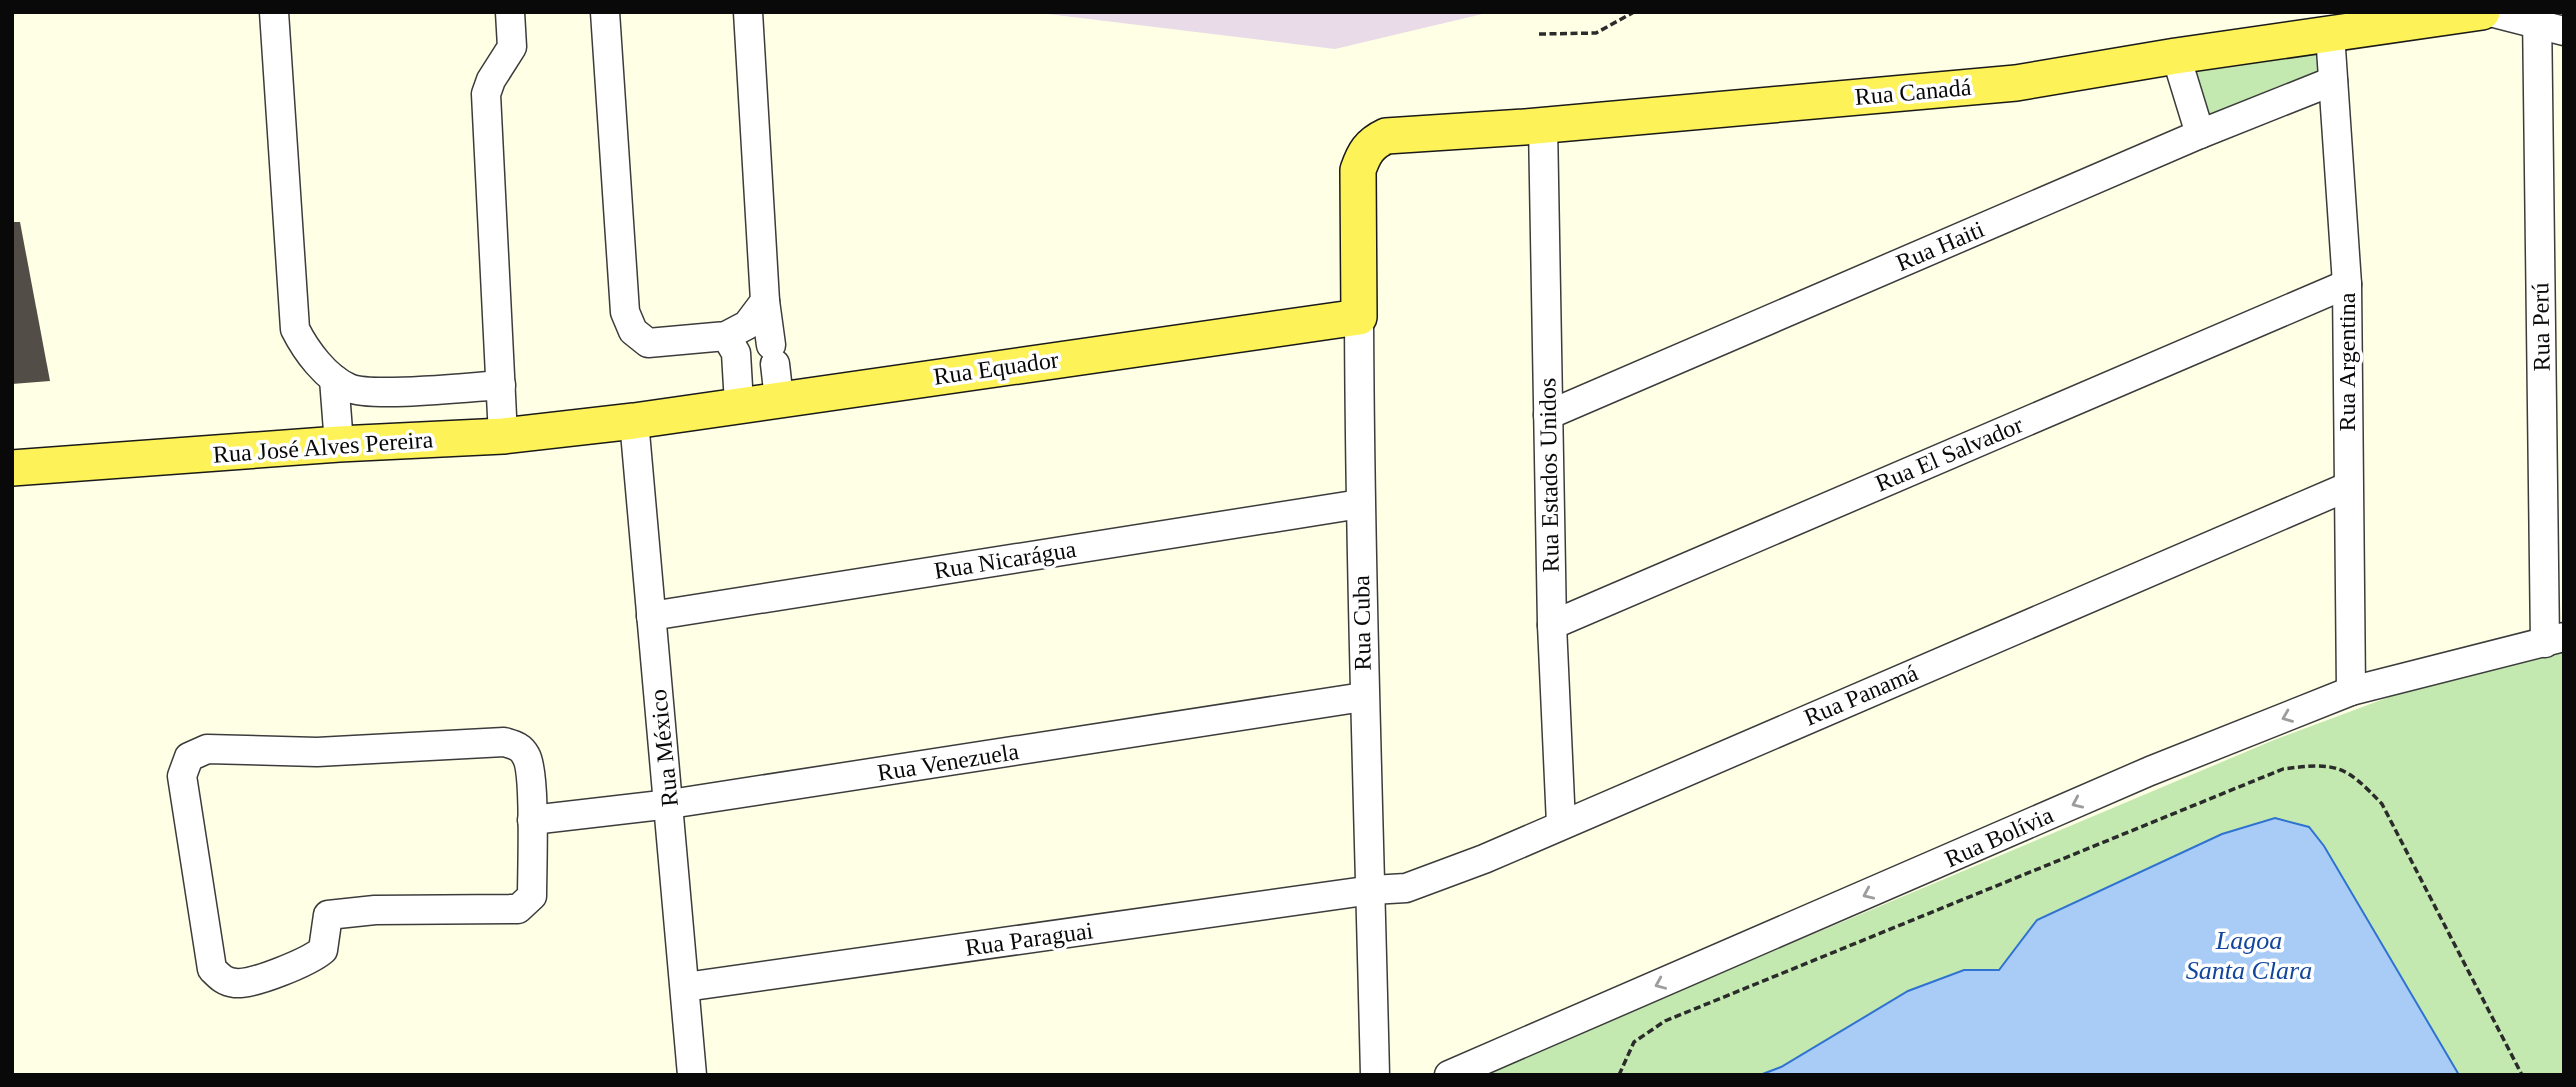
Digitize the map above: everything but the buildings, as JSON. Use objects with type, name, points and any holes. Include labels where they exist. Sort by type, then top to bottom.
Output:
[{"type":"main road","name":"Rua Canadá","points":[[1358,170],[1364,154],[1373,142],[1386,136],[1543,125],[2016,83],[2434,15],[2482,12]]},
{"type":"main road","name":"Rua Cuba","points":[[1358,170],[1359,317]]},
{"type":"main road","name":"Rua Equador","points":[[634,421],[1359,317]]},
{"type":"main road","name":"Rua José Alves Pereira","points":[[12,468],[339,444],[503,436],[634,421]]},
{"type":"street","points":[[274,12],[295,329],[303,345],[334,379],[362,392],[501,385]]},
{"type":"street","points":[[503,436],[486,94],[491,80],[512,47],[510,12]]},
{"type":"street","points":[[605,12],[625,312],[633,331],[648,343],[726,336],[747,325],[765,301]]},
{"type":"street","points":[[748,12],[765,301],[779,399]]},
{"type":"street","points":[[2490,12],[2547,22]]},
{"type":"street","name":"Rua Perú","points":[[2547,22],[2554,640]]},
{"type":"street","name":"Rua Argentina","points":[[2330,34],[2347,284],[2351,691]]},
{"type":"street","points":[[2176,56],[2200,134]]},
{"type":"street","name":"Rua Haiti","points":[[1548,415],[2200,134],[2333,81]]},
{"type":"street","name":"Rua Estados Unidos","points":[[1543,125],[1552,625],[1561,824]]},
{"type":"street","name":"Rua El Salvador","points":[[1552,625],[2347,284]]},
{"type":"street","name":"Rua Cuba","points":[[1359,317],[1363,698],[1372,890],[1375,1075]]},
{"type":"street","points":[[726,336],[736,353],[739,404]]},
{"type":"street","points":[[334,379],[339,444]]},
{"type":"street","name":"Rua México","points":[[634,421],[692,1075]]},
{"type":"street","name":"Rua Panamá","points":[[1372,890],[1406,888],[1484,859],[2347,487]]},
{"type":"street","name":"Rua Nicarágua","points":[[651,616],[1360,504]]},
{"type":"street","name":"Rua Bolívia","points":[[1449,1075],[2137,776],[2351,691],[2554,640]]},
{"type":"street","name":"Rua Venezuela","points":[[532,820],[670,804],[1363,698]]},
{"type":"street","points":[[504,742],[519,746],[528,758],[532,820],[532,896],[518,909],[375,910],[328,915],[323,950],[309,962],[237,984],[223,980],[212,969],[182,776],[189,757],[207,749],[317,752],[504,742]]},
{"type":"street","name":"Rua Paraguai","points":[[685,988],[1372,890]]},
{"type":"path","points":[[1539,34],[1595,33],[1634,12]]},
{"type":"path","points":[[1619,1075],[1634,1042],[1665,1021],[2283,769],[2319,765],[2354,774],[2382,804],[2522,1075]]},
{"type":"shaded area","points":[[1031,12],[1491,12],[1335,49]]},
{"type":"green space","points":[[2320,43],[2319,70],[2209,120],[2188,70]]},
{"type":"green space","points":[[2564,646],[2564,1075],[1479,1075],[2274,740],[2408,690]]},
{"type":"water","name":"Lagoa Santa Clara","points":[[2275,818],[2309,827],[2324,846],[2459,1075],[1760,1075],[1781,1067],[1908,991],[1964,970],[1999,970],[2037,920],[2222,834]]}]
